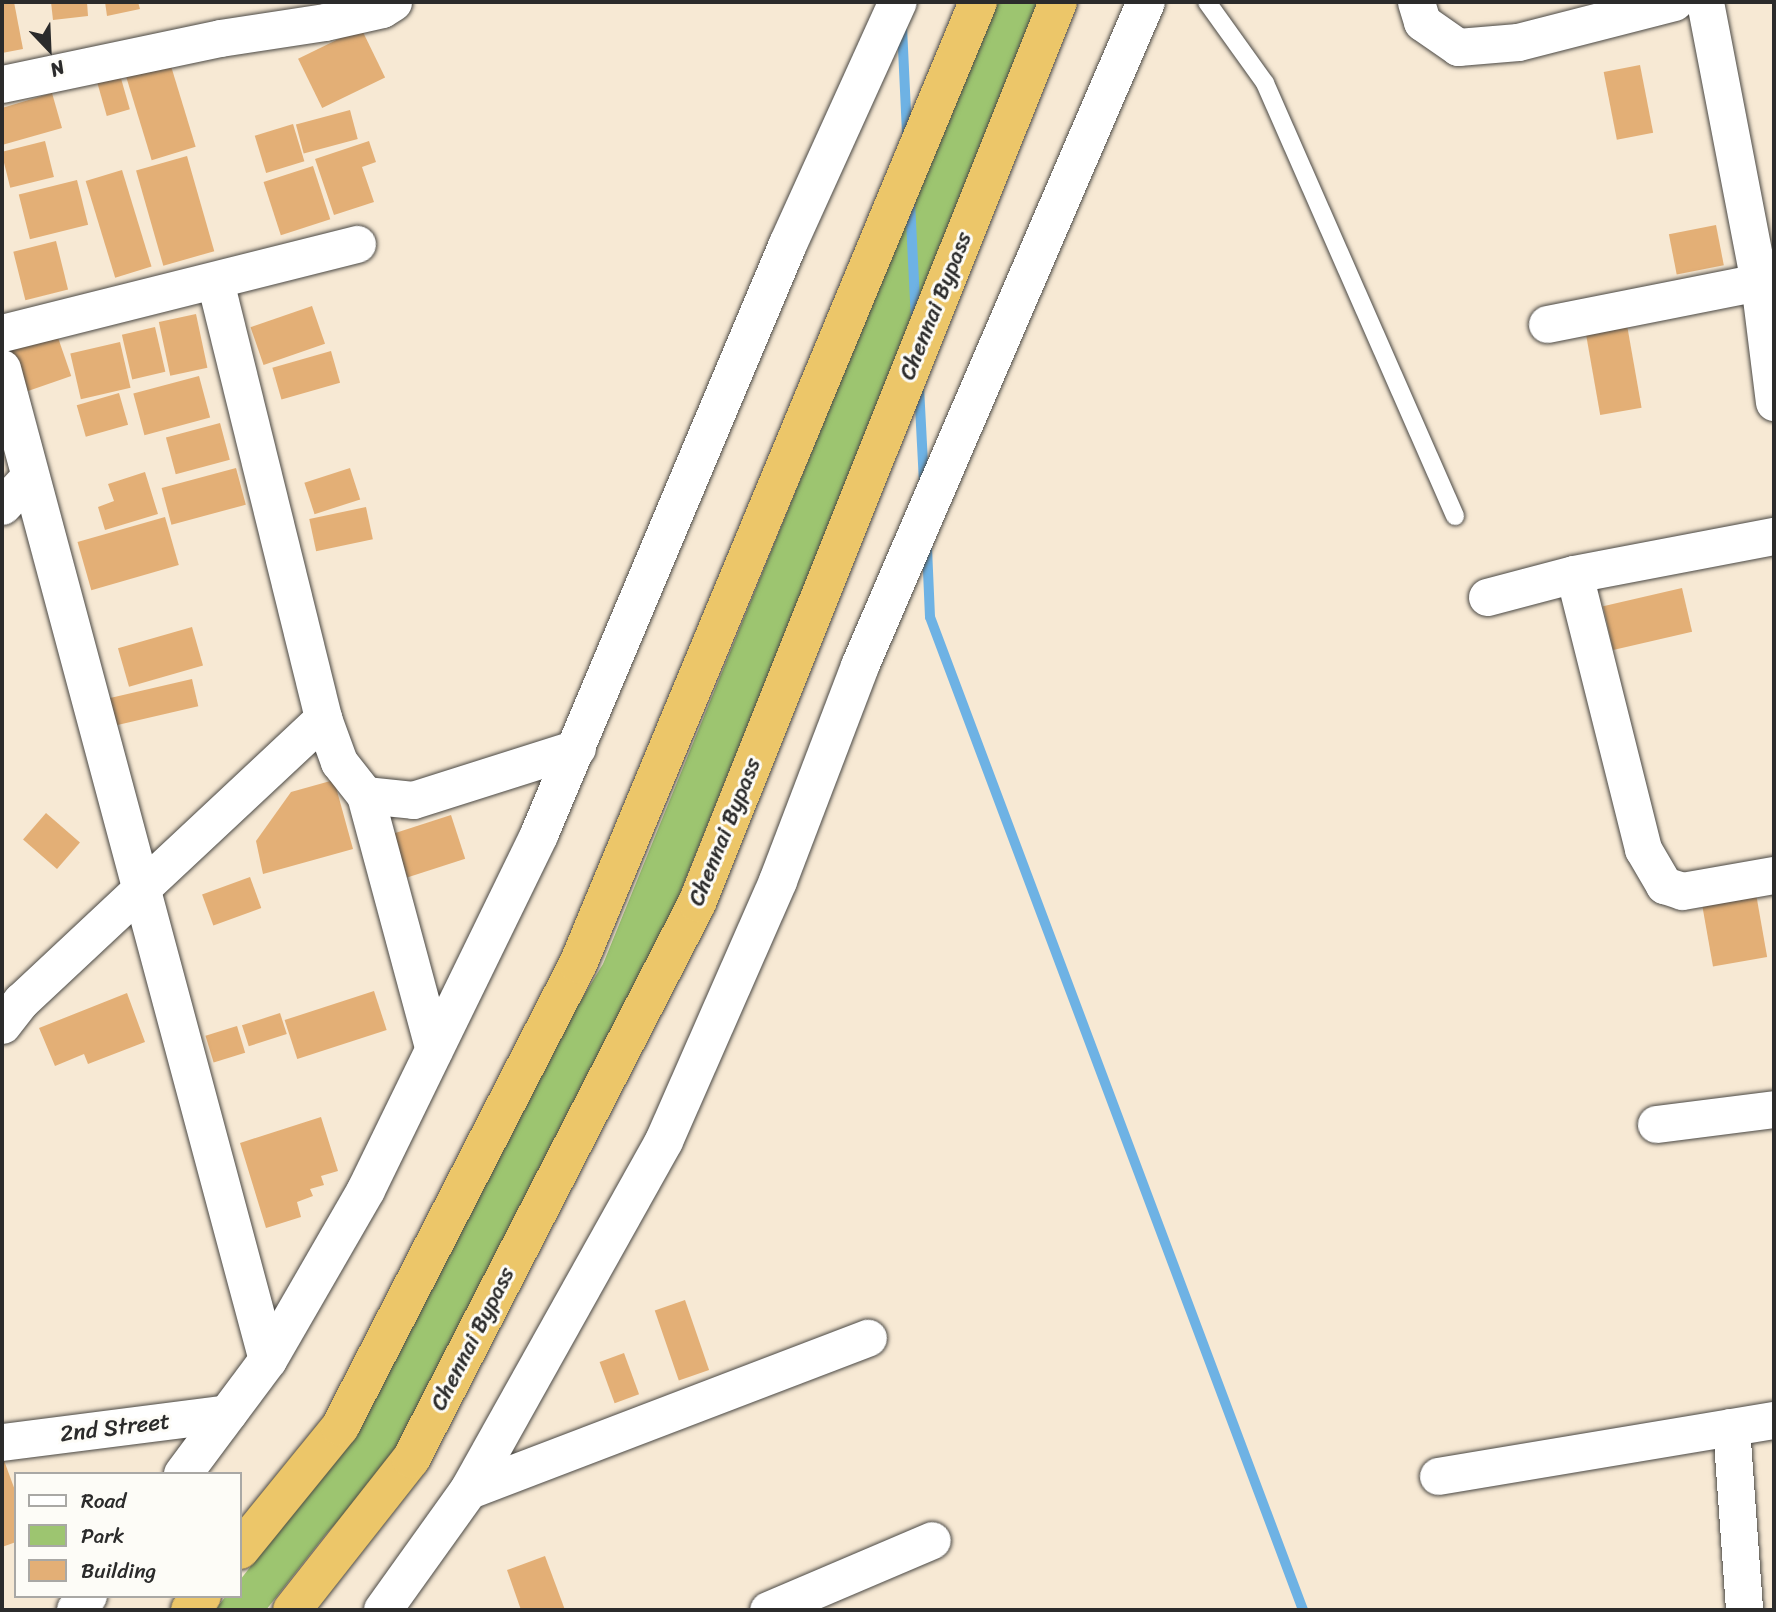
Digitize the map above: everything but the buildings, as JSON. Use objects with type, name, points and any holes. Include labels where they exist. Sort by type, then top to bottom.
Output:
[{"type":"highway","points":[[242,1548],[340,1427],[578,964],[978,2]]},
{"type":"highway","name":"Chennai Bypass","points":[[292,1610],[411,1459],[697,903],[1058,2]]},
{"type":"street","points":[[2,84],[220,38],[325,23],[382,9],[393,2]]},
{"type":"street","points":[[185,1472],[268,1360],[366,1190],[434,1050],[577,748],[789,244],[898,2]]},
{"type":"street","points":[[383,1610],[469,1490],[664,1142],[778,881],[860,666],[1146,2]]},
{"type":"street","points":[[1416,2],[1422,22],[1458,47],[1518,41],[1674,2]]},
{"type":"street","points":[[1705,2],[1759,282],[1774,402]]},
{"type":"street","points":[[2,333],[357,244]]},
{"type":"street","points":[[215,281],[323,719],[339,762],[365,795],[434,1050]]},
{"type":"street","points":[[1547,324],[1759,282]]},
{"type":"street","points":[[2,369],[268,1360]]},
{"type":"street","points":[[2,506],[29,477]]},
{"type":"street","points":[[1487,597],[1574,574],[1774,536]]},
{"type":"street","points":[[1574,574],[1643,849],[1664,886],[1682,891],[1774,875]]},
{"type":"street","points":[[8,1003],[140,890],[323,719]]},
{"type":"street","points":[[365,795],[413,800],[577,748]]},
{"type":"street","points":[[1656,1124],[1774,1109]]},
{"type":"street","points":[[469,1490],[868,1338]]},
{"type":"street","name":"2nd Street","points":[[2,1442],[229,1413]]},
{"type":"street","points":[[1438,1476],[1774,1420]]},
{"type":"street","points":[[1731,1427],[1744,1610]]},
{"type":"street","points":[[768,1610],[932,1540]]},
{"type":"lane","points":[[1207,2],[1265,83],[1455,516]]},
{"type":"green space","points":[[995,2],[1040,2],[676,903],[408,1446],[326,1534],[266,1610],[215,1610],[224,1598],[242,1598],[242,1577],[348,1443],[543,1063],[603,964]]},
{"type":"waterway","points":[[902,27],[907,134]]},
{"type":"waterway","points":[[910,202],[916,319]]},
{"type":"waterway","points":[[919,387],[924,484]]},
{"type":"waterway","points":[[927,548],[930,617],[1303,1610]]}]
